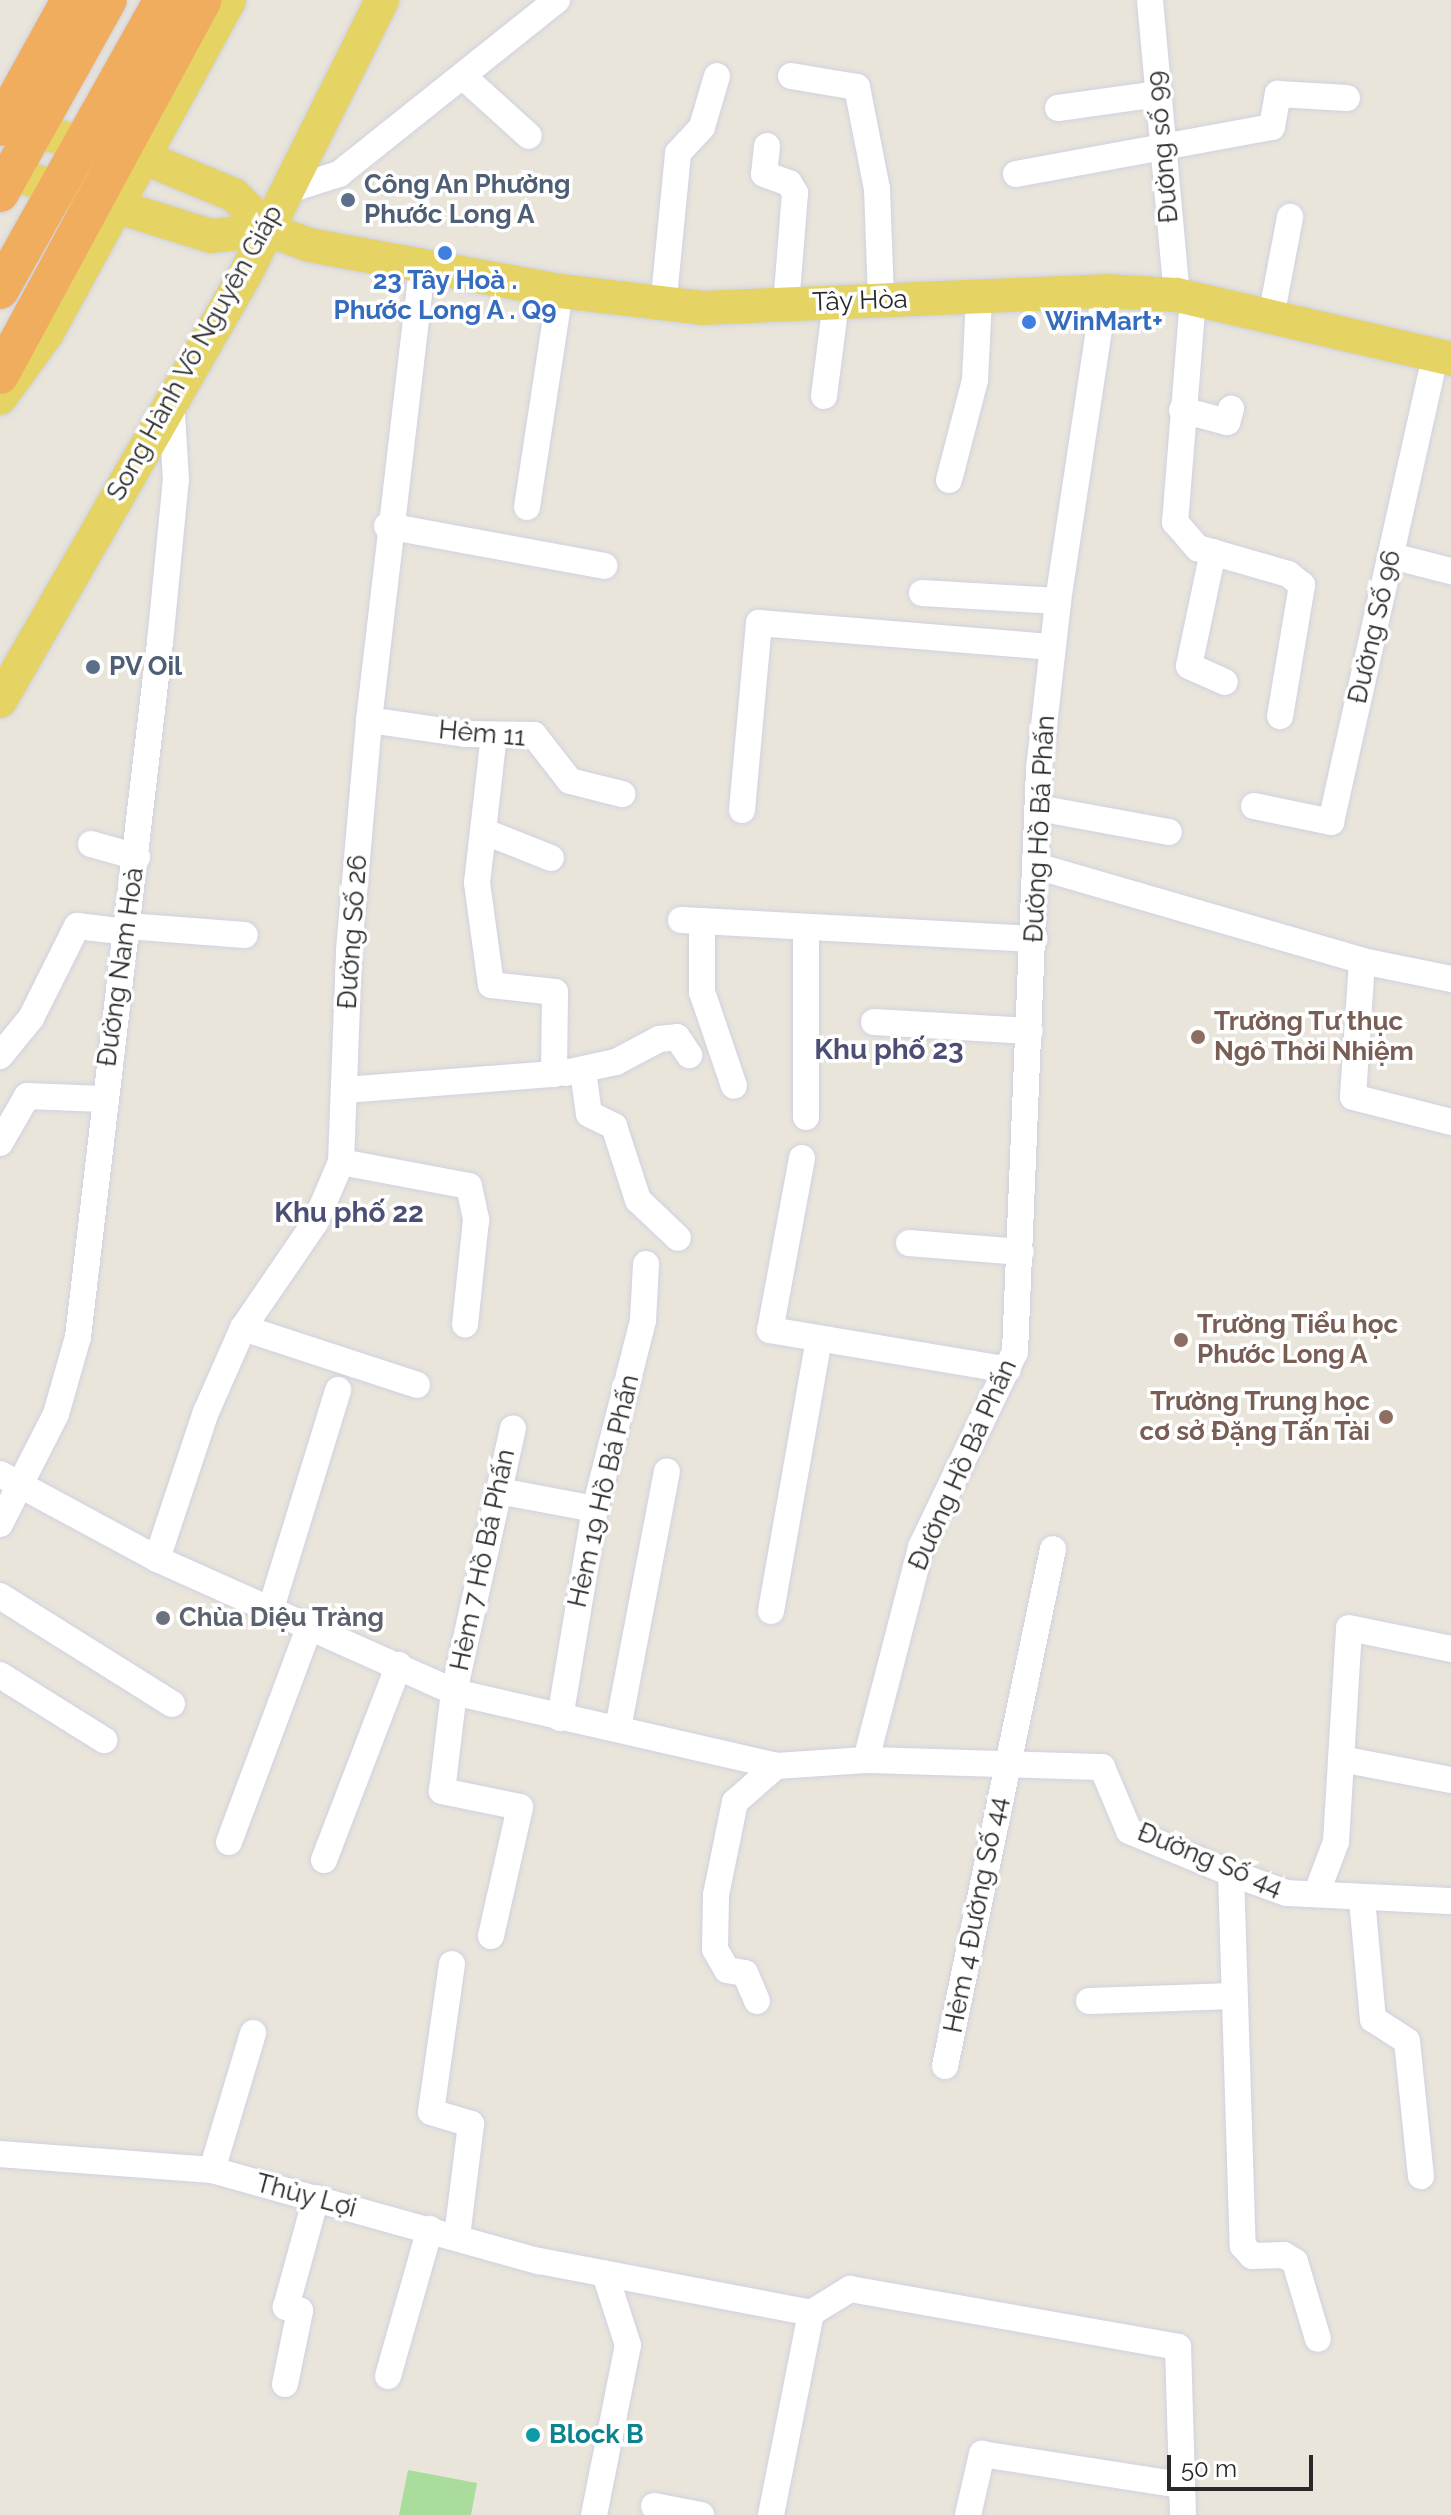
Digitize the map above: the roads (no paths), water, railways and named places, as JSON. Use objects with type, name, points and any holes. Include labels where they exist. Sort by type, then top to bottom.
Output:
[{"type":"highway","points":[[4,179],[10,126],[70,0]]},
{"type":"highway","points":[[10,126],[108,0]]},
{"type":"highway","points":[[0,290],[157,11],[184,0]]},
{"type":"highway","points":[[0,375],[109,201],[203,0]]},
{"type":"highway","points":[[107,99],[133,154]]},
{"type":"main road","points":[[133,154],[229,0]]},
{"type":"main road","name":"Song Hành Võ Nguyên Giáp","points":[[0,701],[171,395],[269,230],[382,0]]},
{"type":"main road","name":"Tây Hòa","points":[[10,126],[84,140],[133,154],[234,195],[269,230],[309,245],[560,291],[663,307],[1105,291],[1185,297],[1443,357]]},
{"type":"main road","name":"Tây Hòa","points":[[4,179],[59,185],[211,236],[269,230]]},
{"type":"main road","points":[[0,398],[47,333],[109,201]]},
{"type":"street","points":[[286,191],[339,174],[465,78],[557,0]]},
{"type":"street","name":"Đường số 99","points":[[1150,0],[1163,148],[1185,297],[1175,522],[1198,548],[1288,574],[1302,585],[1280,716]]},
{"type":"street","points":[[663,307],[678,153],[702,127],[717,76]]},
{"type":"street","points":[[791,76],[857,87],[877,189],[881,300]]},
{"type":"street","points":[[465,78],[529,136]]},
{"type":"street","points":[[1058,108],[1159,94]]},
{"type":"street","points":[[1016,174],[1272,127],[1278,94],[1347,98]]},
{"type":"street","points":[[767,146],[764,174],[789,183],[795,193],[786,304]]},
{"type":"street","points":[[1271,317],[1290,217]]},
{"type":"street","name":"Đường Số 26","points":[[157,1559],[206,1412],[243,1328],[315,1223],[341,1162],[349,950],[369,720],[387,526],[422,266]]},
{"type":"street","points":[[527,507],[560,291]]},
{"type":"street","name":"Đường Hồ Bá Phấn","points":[[866,1760],[921,1547],[1015,1352],[1038,808],[1052,647],[1105,291]]},
{"type":"street","points":[[949,480],[975,380],[979,297]]},
{"type":"street","points":[[824,396],[836,302]]},
{"type":"street","name":"Đường Số 96","points":[[1254,806],[1331,822],[1392,556],[1443,357]]},
{"type":"street","name":"Đường Nam Hoà","points":[[0,1524],[12,1480],[56,1414],[78,1337],[103,1099],[137,857],[176,480],[171,395]]},
{"type":"street","points":[[1182,410],[1227,422],[1231,409]]},
{"type":"street","points":[[387,526],[604,566]]},
{"type":"street","points":[[1213,552],[1189,666],[1225,682]]},
{"type":"street","points":[[1392,556],[1451,571]]},
{"type":"street","points":[[922,593],[1058,601]]},
{"type":"street","points":[[742,810],[759,623],[1052,647]]},
{"type":"street","name":"Hẻm 11","points":[[369,720],[494,735],[534,735],[570,781],[622,794]]},
{"type":"street","points":[[494,735],[477,883],[491,985],[555,992],[554,1074]]},
{"type":"street","points":[[1038,808],[1169,832]]},
{"type":"street","points":[[483,831],[551,858]]},
{"type":"street","points":[[91,844],[137,857]]},
{"type":"street","points":[[1036,866],[1362,961],[1451,979]]},
{"type":"street","points":[[734,1086],[702,992],[692,920],[1034,939]]},
{"type":"street","points":[[0,1056],[31,1018],[77,926],[245,935]]},
{"type":"street","points":[[806,927],[806,1117]]},
{"type":"street","points":[[1362,961],[1353,1097],[1451,1122]]},
{"type":"street","points":[[874,1022],[1030,1031]]},
{"type":"street","points":[[345,1090],[583,1071],[659,1039],[677,1037],[689,1055]]},
{"type":"street","points":[[583,1071],[589,1114],[614,1126],[638,1200],[678,1238]]},
{"type":"street","points":[[0,1143],[27,1096],[103,1099]]},
{"type":"street","points":[[802,1158],[770,1330],[1008,1370]]},
{"type":"street","points":[[341,1162],[457,1182],[472,1190],[474,1251],[465,1324]]},
{"type":"street","points":[[909,1243],[1021,1252]]},
{"type":"street","name":"Hẻm 19 Hồ Bá Phấn","points":[[560,1718],[595,1509],[643,1320],[646,1264]]},
{"type":"street","points":[[243,1328],[417,1385]]},
{"type":"street","points":[[771,1611],[819,1339]]},
{"type":"street","points":[[272,1605],[338,1390]]},
{"type":"street","name":"Hẻm 7 Hồ Bá Phấn","points":[[491,1936],[520,1807],[442,1791],[454,1692],[513,1429]]},
{"type":"street","points":[[618,1728],[667,1472]]},
{"type":"street","points":[[12,1480],[157,1559],[272,1605],[454,1692],[776,1766],[866,1760]]},
{"type":"street","points":[[499,1491],[595,1509]]},
{"type":"street","name":"Hẻm 4 Đường Số 44","points":[[945,2066],[1005,1764],[1053,1549]]},
{"type":"street","points":[[0,1596],[172,1704]]},
{"type":"street","points":[[229,1842],[311,1623]]},
{"type":"street","points":[[1317,1892],[1336,1842],[1349,1628],[1451,1649]]},
{"type":"street","points":[[324,1860],[399,1665]]},
{"type":"street","points":[[0,1675],[104,1740]]},
{"type":"street","points":[[1341,1759],[1451,1780]]},
{"type":"street","name":"Đường Số 44","points":[[866,1760],[1102,1767],[1129,1831],[1231,1873],[1287,1893],[1317,1892],[1362,1899],[1451,1901]]},
{"type":"street","points":[[757,2001],[745,1973],[727,1970],[715,1949],[716,1895],[735,1802],[776,1766]]},
{"type":"street","points":[[1231,1873],[1243,2246],[1252,2256],[1284,2255],[1295,2262],[1318,2339]]},
{"type":"street","points":[[1362,1899],[1373,2019],[1407,2041],[1421,2176]]},
{"type":"street","points":[[452,1964],[431,2112],[471,2124],[457,2237]]},
{"type":"street","points":[[1089,2001],[1234,1996]]},
{"type":"street","points":[[212,2170],[253,2033]]},
{"type":"street","name":"Thủy Lợi","points":[[0,2154],[212,2170],[605,2274],[811,2313]]},
{"type":"street","points":[[285,2384],[300,2311],[286,2307],[316,2198]]},
{"type":"street","points":[[388,2376],[430,2229]]},
{"type":"street","points":[[594,2515],[628,2345],[605,2274]]},
{"type":"street","points":[[771,2515],[811,2313],[850,2289],[1178,2347],[1183,2515]]},
{"type":"street","points":[[968,2515],[982,2454],[1180,2485]]},
{"type":"street","points":[[654,2506],[701,2515]]},
{"type":"place","name":"Công An Phường Phước Long A","points":[[348,200]]},
{"type":"place","name":"23 Tây Hoà . Phước Long A . Q9","points":[[445,253]]},
{"type":"place","name":"WinMart+","points":[[1029,322]]},
{"type":"place","name":"PV Oil","points":[[93,667]]},
{"type":"place","name":"Trường Tư thục Ngô Thời Nhiệm","points":[[1198,1037]]},
{"type":"place","name":"Trường Tiểu học Phước Long A","points":[[1181,1340]]},
{"type":"place","name":"Trường Trung học cơ sở Đặng Tấn Tài","points":[[1386,1417]]},
{"type":"place","name":"Chùa Diệu Tràng","points":[[163,1618]]},
{"type":"place","name":"Block B","points":[[533,2435]]},
{"type":"district","name":"Khu phố 23","points":[[889,1050]]},
{"type":"district","name":"Khu phố 22","points":[[349,1213]]}]
